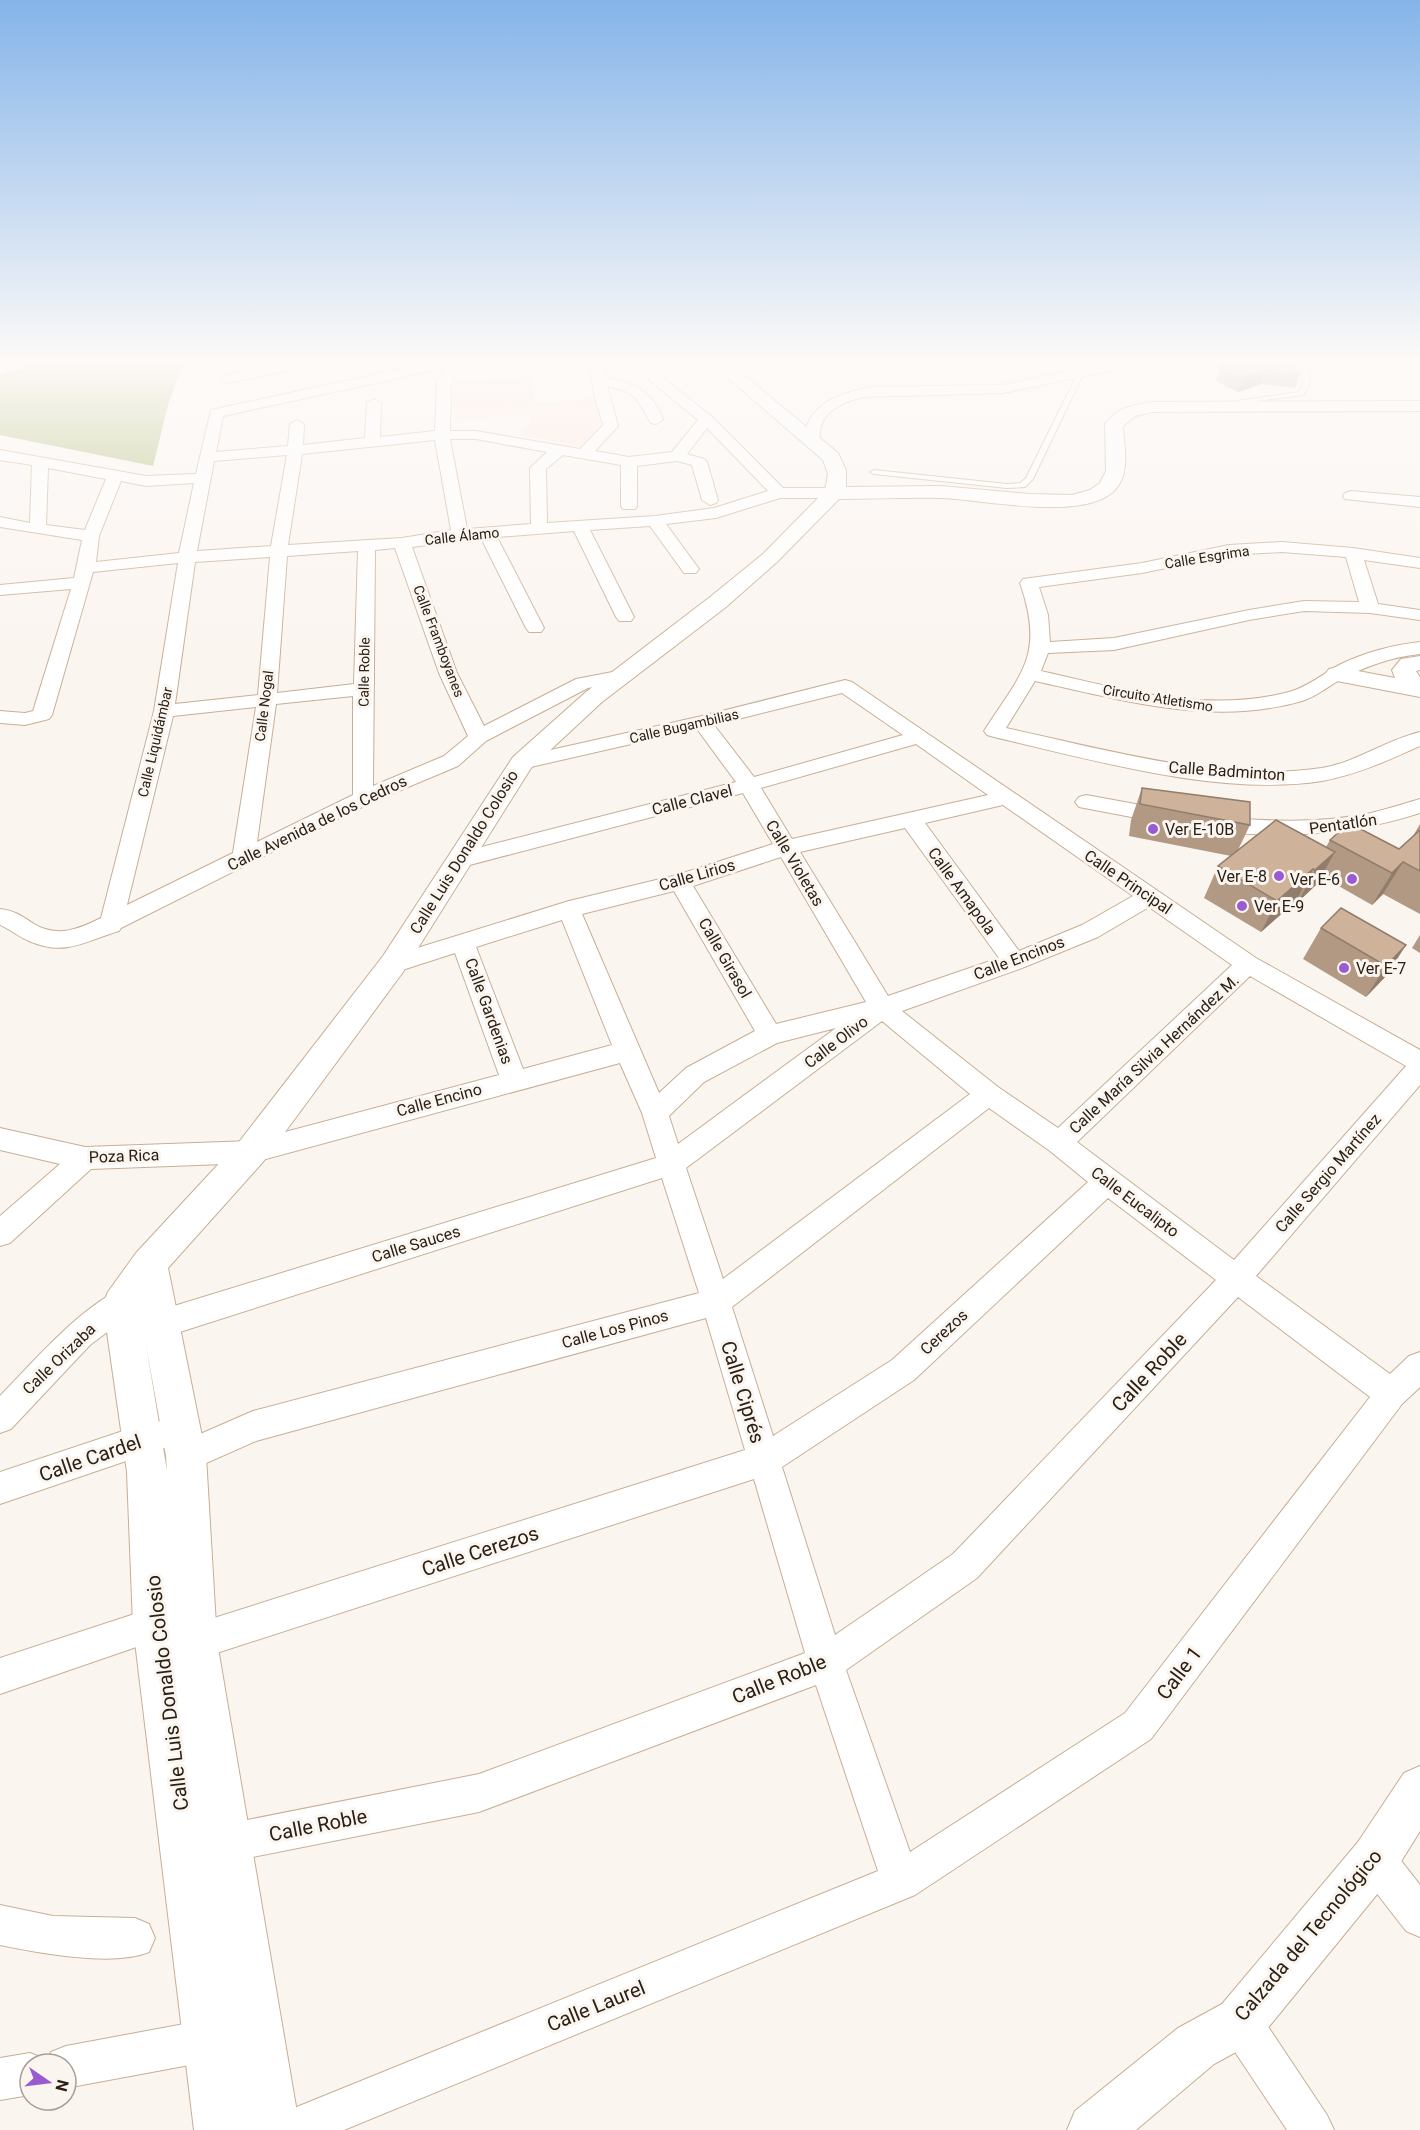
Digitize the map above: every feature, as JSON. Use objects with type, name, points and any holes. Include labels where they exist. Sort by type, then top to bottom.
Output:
[{"type":"street","points":[[12,457],[146,481],[202,478]]},
{"type":"street","name":"Calle Liquidámbar","points":[[111,925],[164,711],[187,557],[206,457]]},
{"type":"street","name":"Calle Nogal","points":[[243,859],[267,700],[279,552],[294,457]]},
{"type":"street","points":[[446,457],[460,534]]},
{"type":"street","points":[[539,528],[538,468],[550,457]]},
{"type":"street","points":[[599,457],[629,462],[666,457]]},
{"type":"street","points":[[682,457],[699,462],[710,500]]},
{"type":"street","points":[[743,457],[778,493]]},
{"type":"street","points":[[831,457],[839,478],[834,493],[941,492],[1030,500],[1073,501],[1097,494],[1108,486],[1116,471],[1115,457]]},
{"type":"street","points":[[629,462],[629,506]]},
{"type":"street","points":[[38,529],[40,463]]},
{"type":"street","points":[[0,717],[25,720],[42,715],[83,576],[91,536],[115,476]]},
{"type":"street","name":"Calle Álamo","points":[[44,586],[83,576],[187,557],[402,543],[460,534],[656,521],[716,513],[778,493],[834,493]]},
{"type":"street","name":"Calle Luis Donaldo Colosio","points":[[222,2130],[211,2040],[170,1441],[146,1294],[393,964],[522,762],[585,705],[718,602],[770,558],[834,493]]},
{"type":"street","points":[[1352,496],[1420,502]]},
{"type":"street","points":[[656,521],[690,569]]},
{"type":"street","points":[[0,522],[91,536]]},
{"type":"street","points":[[580,526],[625,617]]},
{"type":"street","points":[[487,533],[535,628]]},
{"type":"street","name":"Calle Framboyanes","points":[[402,543],[448,673],[479,737]]},
{"type":"street","name":"Calle Roble","points":[[363,798],[363,689],[368,545]]},
{"type":"street","name":"Calle Esgrima","points":[[1040,648],[1039,610],[1029,583],[1142,568],[1229,550],[1282,547],[1374,555],[1420,563]]},
{"type":"street","points":[[1353,553],[1377,609]]},
{"type":"street","points":[[1374,555],[1377,609]]},
{"type":"street","points":[[0,578],[44,586]]},
{"type":"street","points":[[0,590],[44,586]]},
{"type":"street","points":[[1029,674],[1040,648],[1114,644],[1249,615],[1304,606],[1377,609],[1420,615]]},
{"type":"street","name":"Circuito Atletismo","points":[[1029,674],[1186,705],[1230,708],[1273,704],[1310,693],[1337,674],[1366,660],[1420,648]]},
{"type":"street","points":[[1420,663],[1409,664],[1404,670],[1405,675],[1420,690]]},
{"type":"street","name":"Calle Badminton","points":[[1029,674],[994,731],[1166,768],[1251,776],[1310,776],[1363,764],[1420,738]]},
{"type":"street","points":[[1337,674],[1420,690]]},
{"type":"street","name":"Calle Avenida de los Cedros","points":[[4,917],[30,933],[58,942],[82,937],[111,925],[363,798],[451,761],[479,737],[583,683],[623,676]]},
{"type":"street","name":"Calle Bugambilias","points":[[522,762],[702,722],[845,686]]},
{"type":"street","name":"Calle Principal","points":[[845,686],[1248,964],[1420,1065]]},
{"type":"street","points":[[164,711],[363,689]]},
{"type":"street","name":"Calle Violetas","points":[[702,722],[749,785],[882,1008]]},
{"type":"street","name":"Calle Clavel","points":[[462,859],[749,785],[920,737]]},
{"type":"street","name":"Calle Lirios","points":[[393,964],[569,909],[680,882],[786,848],[1005,798]]},
{"type":"street","name":"Pentatlón","points":[[1086,802],[1203,823],[1300,830],[1351,825],[1393,816],[1420,806]]},
{"type":"street","name":"Calle Amapola","points":[[911,820],[1014,962]]},
{"type":"street","name":"Calle Girasol","points":[[680,882],[770,1035]]},
{"type":"street","name":"Calle Encinos","points":[[882,1008],[1014,962],[1090,931],[1150,896]]},
{"type":"street","name":"Calle Ciprés","points":[[569,909],[655,1113],[716,1302],[826,1663],[901,1881]]},
{"type":"street","name":"Calle Gardenias","points":[[463,942],[514,1080]]},
{"type":"street","name":"Calle María Silvia Hernández M.","points":[[1059,1143],[1248,964]]},
{"type":"street","name":"Calle Olivo","points":[[655,1113],[694,1075],[770,1035],[882,1008]]},
{"type":"street","name":"Calle Olivo","points":[[672,1164],[882,1008]]},
{"type":"street","name":"Calle Eucalipto","points":[[882,1008],[989,1094],[1059,1143],[1107,1182],[1391,1394]]},
{"type":"street","name":"Calle Encino","points":[[251,1152],[627,1051]]},
{"type":"street","name":"Calle Sergio Martínez","points":[[1237,1278],[1420,1065]]},
{"type":"street","name":"Calle Los Pinos","points":[[170,1441],[253,1426],[716,1302],[989,1094]]},
{"type":"street","name":"Poza Rica","points":[[0,1139],[85,1158],[251,1152]]},
{"type":"street","points":[[0,1234],[85,1158]]},
{"type":"street","name":"Calle Sauces","points":[[146,1294],[672,1164]]},
{"type":"street","name":"Cerezos","points":[[764,1460],[903,1370],[1107,1182]]},
{"type":"street","name":"Calle Roble","points":[[227,1843],[479,1793],[826,1663],[965,1566],[1237,1278]]},
{"type":"street","name":"Calle Orizaba","points":[[0,1418],[79,1335],[146,1294]]},
{"type":"street","name":"Calle 1","points":[[901,1881],[1138,1726],[1391,1394],[1420,1366]]},
{"type":"street","name":"Calle Cardel","points":[[0,1488],[170,1441]]},
{"type":"street","name":"Calle Cerezos","points":[[0,1676],[764,1460]]},
{"type":"street","name":"Calle Luis Donaldo Colosio","points":[[181,1625],[227,1843],[273,2130]]},
{"type":"street","name":"Calzada del Tecnológico","points":[[1094,2130],[1196,2046],[1240,2022],[1375,1859],[1420,1789]]},
{"type":"street","points":[[1375,1859],[1420,1917]]},
{"type":"street","name":"Calle Laurel","points":[[292,2130],[901,1881]]},
{"type":"street","points":[[0,1925],[53,1936],[135,1938]]},
{"type":"street","points":[[1240,2022],[1312,2130]]},
{"type":"street","points":[[78,2065],[211,2040]]},
{"type":"street","points":[[0,2079],[18,2076]]},
{"type":"lane","points":[[874,472],[1007,486],[1022,485],[1029,479],[1039,457]]},
{"type":"green space","points":[[111,457],[155,457],[153,466]]},
{"type":"building","points":[[1142,788],[1250,802],[1250,825],[1140,804]]},
{"type":"building","points":[[1276,820],[1335,852],[1277,901],[1218,866]]},
{"type":"building","points":[[1349,823],[1399,849],[1420,830],[1420,871],[1403,862],[1392,873],[1330,840]]},
{"type":"building","points":[[1341,908],[1406,945],[1386,966],[1321,928]]},
{"type":"place","name":"Ver E-10B","points":[[1153,829]]},
{"type":"place","name":"Ver E-8","points":[[1279,876]]},
{"type":"place","name":"Ver E-6","points":[[1352,879]]},
{"type":"place","name":"Ver E-9","points":[[1242,906]]},
{"type":"place","name":"Ver E-7","points":[[1344,968]]}]
